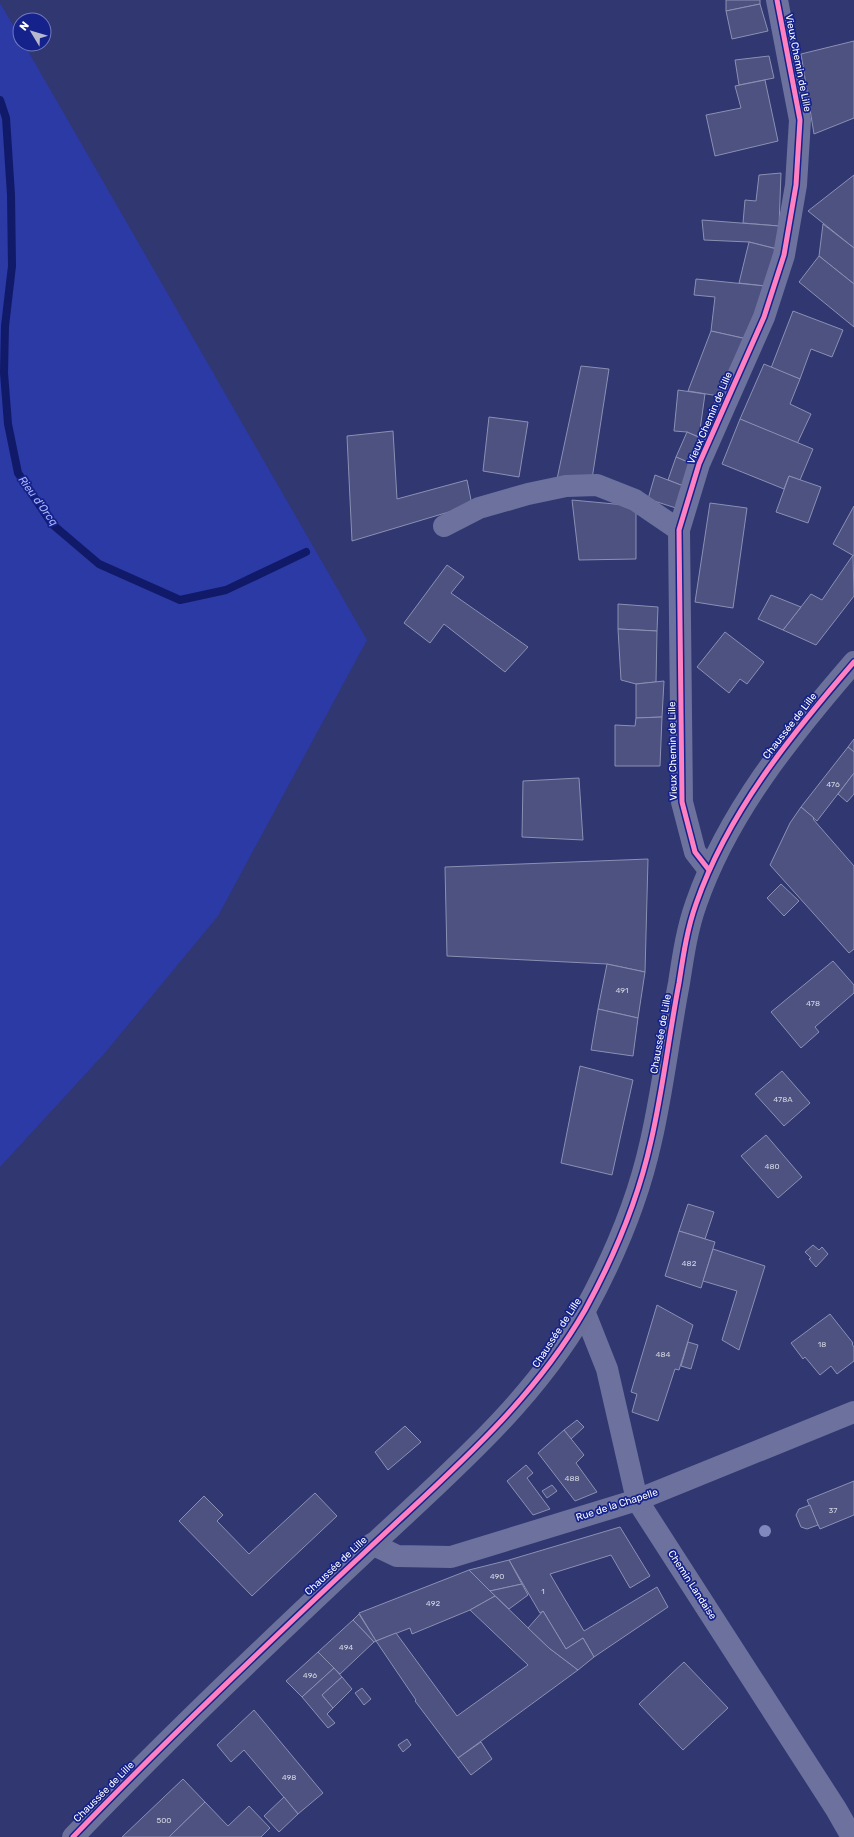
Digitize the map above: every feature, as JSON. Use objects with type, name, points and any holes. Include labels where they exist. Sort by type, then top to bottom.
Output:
[{"type":"main road","name":"Chaussée de Lille","points":[[73,1837],[225,1683],[476,1447],[523,1398],[584,1311],[619,1242],[636,1195],[651,1140],[684,949],[694,908],[708,870],[755,786],[809,714],[854,662]]},
{"type":"street","name":"Vieux Chemin de Lille","points":[[708,870],[695,852],[682,802],[679,530],[699,464],[764,317],[784,255],[796,185],[800,120],[777,0]]},
{"type":"street","points":[[444,526],[479,508],[528,494],[566,486],[597,485],[635,500],[679,530]]},
{"type":"street","name":"Chemin Landaise","points":[[584,1311],[607,1369],[637,1500],[836,1809],[852,1837]]},
{"type":"street","name":"Rue de la Chapelle","points":[[372,1544],[397,1556],[451,1557],[637,1500],[854,1412]]},
{"type":"shaded area","points":[[0,3],[12,23],[12,52],[29,52],[367,640],[218,916],[104,1054],[0,1167]]},
{"type":"building","points":[[726,0],[760,0],[760,4],[726,11]]},
{"type":"building","points":[[760,4],[768,31],[732,39],[726,11]]},
{"type":"building","points":[[854,41],[854,118],[814,134],[801,54]]},
{"type":"building","points":[[769,56],[774,78],[739,85],[735,60]]},
{"type":"building","points":[[765,80],[778,141],[715,156],[706,115],[741,108],[735,86]]},
{"type":"building","points":[[781,173],[779,226],[743,223],[745,200],[756,201],[759,175]]},
{"type":"building","points":[[854,175],[854,248],[808,211]]},
{"type":"building","points":[[702,220],[779,226],[777,249],[749,242],[704,240]]},
{"type":"building","points":[[823,224],[854,248],[854,284],[819,256]]},
{"type":"building","points":[[749,242],[777,249],[765,286],[739,283]]},
{"type":"building","points":[[819,256],[854,284],[854,327],[799,282]]},
{"type":"building","points":[[696,279],[765,286],[747,339],[711,331],[715,297],[694,295]]},
{"type":"building","points":[[793,311],[843,330],[832,357],[811,349],[800,379],[771,368]]},
{"type":"building","points":[[711,331],[747,339],[725,397],[688,391]]},
{"type":"building","points":[[764,364],[800,379],[790,404],[811,414],[797,444],[740,419]]},
{"type":"building","points":[[581,366],[609,369],[592,479],[557,479]]},
{"type":"building","points":[[678,390],[705,394],[699,437],[687,432],[674,431]]},
{"type":"building","points":[[489,417],[528,422],[519,477],[483,471]]},
{"type":"building","points":[[740,419],[813,449],[800,480],[789,476],[784,489],[722,464]]},
{"type":"building","points":[[393,431],[397,499],[467,480],[472,505],[352,541],[347,436]]},
{"type":"building","points":[[687,432],[707,441],[695,465],[676,457]]},
{"type":"building","points":[[676,457],[695,465],[686,487],[668,480]]},
{"type":"building","points":[[655,475],[686,487],[679,509],[648,499]]},
{"type":"building","points":[[789,476],[821,487],[808,523],[776,512]]},
{"type":"building","points":[[572,500],[636,506],[636,559],[579,560]]},
{"type":"building","points":[[710,503],[747,508],[733,608],[695,602]]},
{"type":"building","points":[[854,506],[854,556],[833,544]]},
{"type":"building","points":[[853,555],[854,596],[816,645],[783,630],[811,594],[822,600]]},
{"type":"building","points":[[447,565],[464,577],[451,593],[528,647],[505,672],[444,624],[430,643],[404,623]]},
{"type":"building","points":[[771,595],[801,607],[783,630],[758,619]]},
{"type":"building","points":[[618,604],[658,607],[657,631],[618,629]]},
{"type":"building","points":[[618,629],[657,631],[656,682],[636,684],[621,680]]},
{"type":"building","points":[[725,632],[764,662],[747,684],[740,679],[729,693],[697,667]]},
{"type":"building","points":[[664,681],[662,717],[636,718],[636,684]]},
{"type":"building","points":[[662,717],[660,766],[615,766],[615,725],[635,726],[636,718]]},
{"type":"building","points":[[854,739],[854,752],[848,747]]},
{"type":"building","points":[[848,747],[854,752],[854,773],[817,821],[801,807]]},
{"type":"building","points":[[854,773],[854,794],[847,802],[838,794]]},
{"type":"building","points":[[579,778],[583,840],[522,837],[523,781]]},
{"type":"building","points":[[801,807],[814,818],[813,819],[854,866],[854,949],[849,953],[770,865],[790,823]]},
{"type":"building","points":[[648,859],[645,972],[607,964],[447,956],[445,867]]},
{"type":"building","points":[[781,884],[799,901],[784,916],[767,898]]},
{"type":"building","points":[[833,961],[854,985],[854,993],[815,1027],[819,1032],[801,1048],[771,1012]]},
{"type":"building","points":[[607,964],[645,972],[638,1018],[598,1009]]},
{"type":"building","points":[[598,1009],[638,1018],[633,1056],[591,1050]]},
{"type":"building","points":[[580,1066],[633,1080],[612,1175],[561,1163]]},
{"type":"building","points":[[782,1071],[810,1103],[784,1126],[755,1094]]},
{"type":"building","points":[[766,1135],[802,1177],[778,1198],[741,1156]]},
{"type":"building","points":[[688,1204],[714,1212],[705,1239],[679,1231]]},
{"type":"building","points":[[679,1231],[715,1242],[701,1288],[665,1276]]},
{"type":"building","points":[[813,1245],[819,1250],[822,1247],[828,1254],[816,1267],[809,1259],[811,1258],[805,1252]]},
{"type":"building","points":[[713,1249],[765,1266],[739,1350],[722,1340],[737,1291],[703,1281]]},
{"type":"building","points":[[657,1305],[693,1325],[679,1370],[675,1369],[658,1421],[632,1412],[637,1394],[631,1392]]},
{"type":"building","points":[[830,1314],[853,1343],[854,1361],[837,1374],[831,1366],[820,1375],[805,1357],[803,1359],[791,1343]]},
{"type":"building","points":[[688,1342],[698,1345],[691,1369],[681,1366]]},
{"type":"building","points":[[577,1420],[584,1427],[571,1439],[564,1430]]},
{"type":"building","points":[[405,1426],[421,1442],[388,1470],[375,1452]]},
{"type":"building","points":[[564,1430],[584,1455],[576,1463],[597,1492],[575,1501],[538,1453]]},
{"type":"building","points":[[526,1465],[533,1473],[527,1478],[550,1509],[533,1515],[507,1481]]},
{"type":"building","points":[[854,1481],[854,1515],[820,1529],[807,1500]]},
{"type":"building","points":[[552,1485],[557,1491],[547,1498],[542,1491]]},
{"type":"building","points":[[315,1493],[337,1516],[252,1596],[179,1521],[204,1496],[223,1515],[217,1521],[249,1554]]},
{"type":"building","points":[[810,1505],[818,1525],[807,1529],[801,1527],[796,1515],[799,1509]]},
{"type":"building","points":[[620,1527],[650,1576],[630,1588],[611,1555],[550,1574],[564,1598],[584,1631],[657,1587],[668,1607],[594,1657],[583,1638],[566,1649],[543,1611],[540,1613],[509,1560]]},
{"type":"building","points":[[509,1560],[522,1584],[490,1591],[469,1570]]},
{"type":"building","points":[[469,1570],[495,1596],[470,1610],[412,1634],[410,1628],[376,1641],[359,1613]]},
{"type":"building","points":[[522,1584],[528,1595],[509,1609],[490,1591]]},
{"type":"building","points":[[495,1596],[549,1648],[578,1670],[458,1758],[415,1701],[416,1700],[376,1641],[396,1633],[457,1716],[528,1665],[470,1610]]},
{"type":"building","points":[[543,1611],[566,1649],[583,1638],[594,1657],[578,1670],[549,1648],[528,1628]]},
{"type":"building","points":[[359,1614],[376,1641],[374,1642],[353,1620]]},
{"type":"building","points":[[353,1620],[374,1642],[340,1674],[318,1652]]},
{"type":"building","points":[[318,1652],[334,1668],[302,1697],[286,1681]]},
{"type":"building","points":[[684,1662],[728,1708],[683,1750],[639,1704]]},
{"type":"building","points":[[334,1668],[342,1677],[322,1695],[333,1708],[327,1714],[335,1723],[328,1728],[302,1697]]},
{"type":"building","points":[[342,1677],[352,1689],[333,1708],[322,1695]]},
{"type":"building","points":[[362,1688],[371,1699],[364,1705],[355,1693]]},
{"type":"building","points":[[254,1710],[323,1793],[298,1814],[244,1750],[231,1762],[217,1745]]},
{"type":"building","points":[[407,1739],[411,1745],[403,1752],[398,1745]]},
{"type":"building","points":[[481,1742],[492,1759],[471,1775],[458,1758]]},
{"type":"building","points":[[183,1779],[205,1802],[169,1837],[122,1837]]},
{"type":"building","points":[[284,1797],[298,1814],[279,1832],[264,1816]]},
{"type":"building","points":[[205,1802],[228,1826],[249,1806],[270,1828],[261,1837],[169,1837]]},
{"type":"waterway","name":"Rieu d'Orcq","points":[[0,100],[6,118],[11,195],[12,266],[5,326],[4,373],[8,424],[18,473],[52,524],[99,564],[180,600],[226,590],[306,552]]},
{"type":"cycle path","points":[[709,870],[695,852],[682,802],[679,530],[699,464],[764,317],[784,255],[796,185],[800,120],[777,0]]},
{"type":"cycle path","points":[[73,1837],[144,1764],[217,1693],[484,1439],[539,1378],[563,1345],[585,1310],[606,1270],[624,1228],[646,1163],[655,1121],[688,933],[696,904],[709,870],[743,806],[763,776],[807,718],[854,662]]}]
